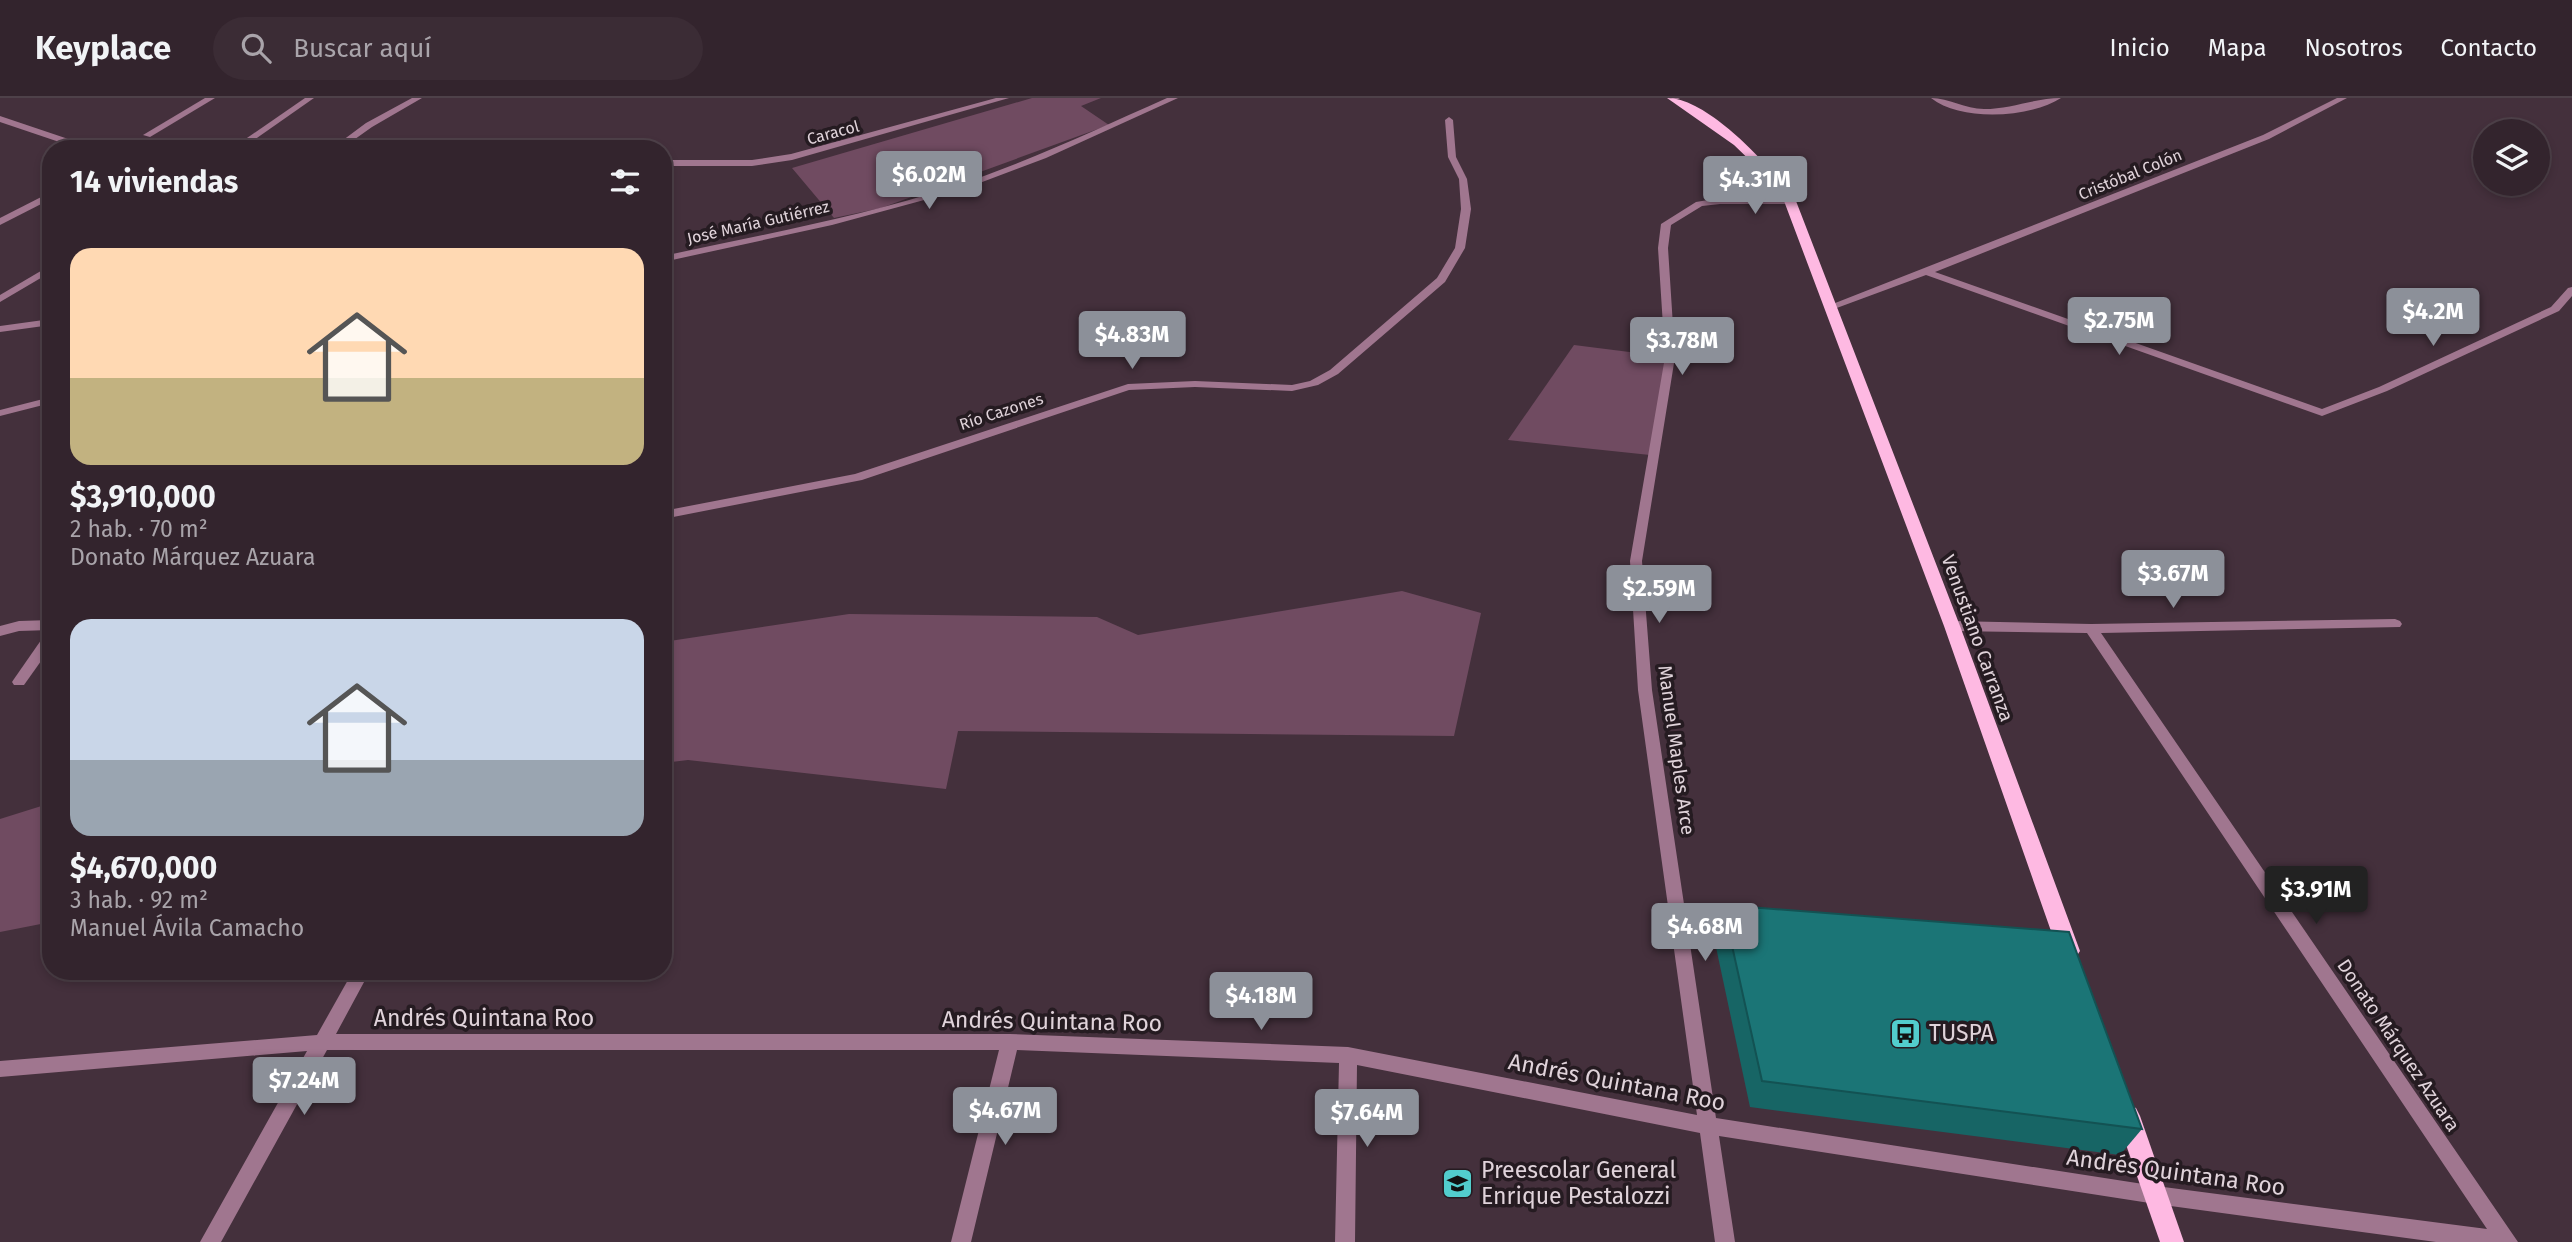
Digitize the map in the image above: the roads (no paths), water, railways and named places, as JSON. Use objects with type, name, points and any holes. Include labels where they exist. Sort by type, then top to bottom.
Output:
[{"type":"main road","name":"Venustiano Carranza","points":[[1674,98],[1747,149],[1771,173],[1790,201],[1952,626],[2073,962]]},
{"type":"main road","points":[[2124,1105],[2172,1242]]},
{"type":"street","points":[[147,135],[211,98]]},
{"type":"street","points":[[248,140],[310,98]]},
{"type":"street","points":[[348,140],[418,98]]},
{"type":"street","name":"Caracol","points":[[672,163],[752,163],[792,157],[1005,98]]},
{"type":"street","name":"José María Gutiérrez","points":[[672,257],[802,229],[998,174],[1174,98]]},
{"type":"street","points":[[1935,98],[1949,106],[1989,112],[2013,110],[2057,98]]},
{"type":"street","name":"Cristóbal Colón","points":[[1830,307],[1926,272],[2266,137],[2343,98]]},
{"type":"street","points":[[0,119],[13,128],[56,140]]},
{"type":"street","name":"Río Cazones","points":[[672,513],[858,477],[1128,387],[1195,384],[1292,388],[1314,383],[1334,372],[1441,280],[1460,248],[1466,209],[1463,178],[1452,157],[1449,120]]},
{"type":"street","points":[[0,222],[42,200]]},
{"type":"street","name":"Manuel Maples Arce","points":[[1725,1242],[1645,691],[1636,561],[1670,357],[1663,248],[1665,224],[1699,204],[1720,201],[1790,201]]},
{"type":"street","points":[[1926,272],[2322,413],[2383,389],[2556,309],[2572,290]]},
{"type":"street","points":[[0,299],[42,273]]},
{"type":"street","points":[[0,329],[42,323]]},
{"type":"street","points":[[0,414],[42,402]]},
{"type":"street","points":[[1952,626],[2091,628],[2395,624]]},
{"type":"street","points":[[0,631],[19,626],[42,625]]},
{"type":"street","name":"Donato Márquez Azuara","points":[[2091,628],[2507,1242]]},
{"type":"street","points":[[19,682],[42,649]]},
{"type":"street","points":[[210,1242],[357,980]]},
{"type":"street","name":"Andrés Quintana Roo","points":[[0,1069],[324,1042],[1010,1042],[1348,1055],[1709,1126],[2156,1195],[2507,1242]]},
{"type":"street","points":[[961,1242],[1010,1042]]},
{"type":"street","points":[[1345,1242],[1348,1055]]},
{"type":"place","name":"TUSPA","points":[[1906,1033]]},
{"type":"place","name":"Preescolar General Enrique Pestalozzi","points":[[1458,1183]]}]
